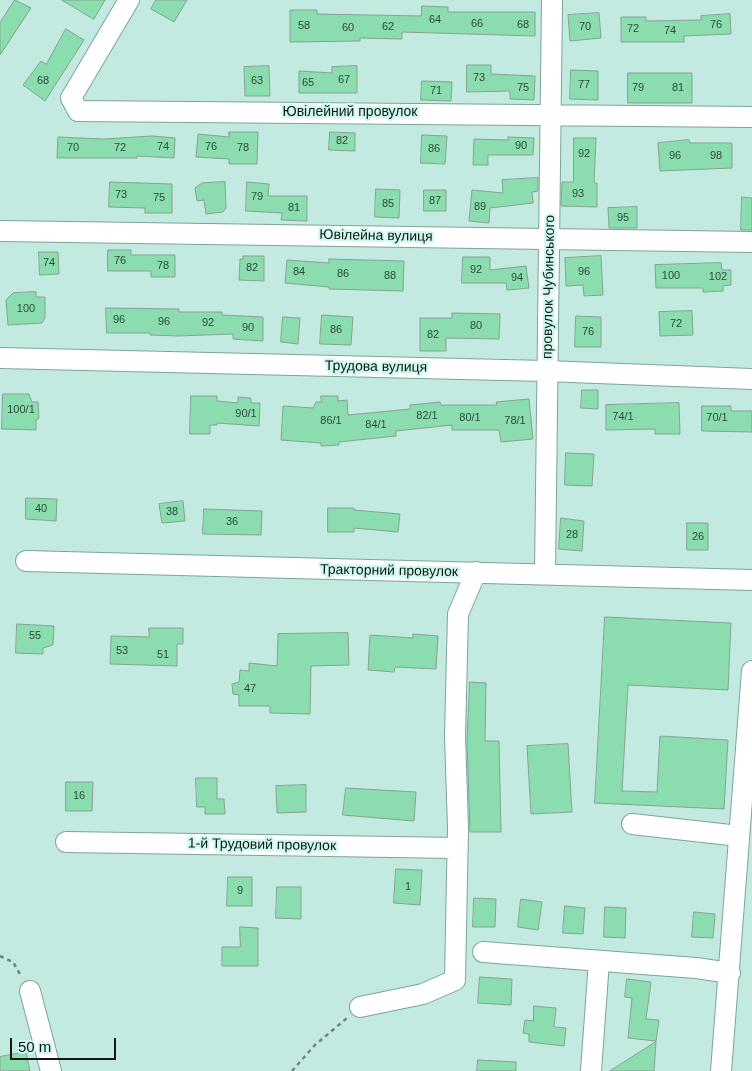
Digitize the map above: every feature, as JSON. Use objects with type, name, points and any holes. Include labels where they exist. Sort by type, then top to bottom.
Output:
[{"type":"street","name":"Ювілейний провулок","points":[[130,0],[71,98],[78,111],[552,113],[752,117]]},
{"type":"street","name":"провулок Чубинського","points":[[545,574],[552,0]]},
{"type":"street","name":"Ювілейна вулиця","points":[[0,230],[752,242]]},
{"type":"street","name":"Трудова вулиця","points":[[0,358],[752,379]]},
{"type":"street","name":"Тракторний провулок","points":[[26,561],[752,580]]},
{"type":"street","points":[[360,1007],[423,994],[455,980],[458,848],[455,736],[458,614],[476,572]]},
{"type":"street","points":[[721,1071],[752,671]]},
{"type":"street","points":[[632,824],[739,836]]},
{"type":"street","name":"1-й Трудовий провулок","points":[[66,842],[458,848]]},
{"type":"street","points":[[483,952],[696,968],[730,973]]},
{"type":"street","points":[[591,1071],[599,961]]},
{"type":"street","points":[[30,990],[51,1071]]},
{"type":"path","points":[[0,956],[13,962],[30,990]]},
{"type":"path","points":[[292,1071],[315,1045],[360,1007]]},
{"type":"building","points":[[15,0],[31,8],[0,55],[0,23]]},
{"type":"building","points":[[62,0],[105,0],[94,19]]},
{"type":"building","points":[[156,0],[187,0],[174,22],[151,9]]},
{"type":"building","points":[[422,6],[448,7],[448,12],[535,12],[535,36],[402,32],[402,39],[360,38],[360,41],[290,42],[290,10],[317,10],[317,14],[421,16]]},
{"type":"building","points":[[599,13],[601,38],[570,41],[568,15]]},
{"type":"building","points":[[730,14],[731,34],[684,36],[684,42],[621,42],[621,17],[646,17],[646,21],[701,20],[701,16]]},
{"type":"building","points":[[66,29],[84,40],[45,101],[23,85],[41,61],[46,64]]},
{"type":"building","points":[[467,65],[491,65],[491,74],[535,76],[534,100],[510,99],[510,91],[467,92]]},
{"type":"building","points":[[269,66],[270,96],[245,96],[244,67]]},
{"type":"building","points":[[357,66],[357,93],[299,93],[299,71],[332,73],[332,67]]},
{"type":"building","points":[[571,70],[598,71],[598,100],[570,99]]},
{"type":"building","points":[[628,73],[692,73],[692,103],[628,103]]},
{"type":"building","points":[[422,81],[452,82],[451,101],[421,100]]},
{"type":"building","points":[[229,132],[258,132],[257,164],[229,164],[229,159],[196,157],[198,134],[229,137]]},
{"type":"building","points":[[330,132],[355,133],[355,151],[329,150]]},
{"type":"building","points":[[422,135],[447,136],[445,164],[421,163]]},
{"type":"building","points":[[153,136],[175,138],[174,158],[137,156],[137,158],[57,158],[58,137],[103,139]]},
{"type":"building","points":[[508,137],[534,138],[533,155],[488,155],[488,165],[473,165],[474,139],[508,140]]},
{"type":"building","points":[[574,138],[596,138],[594,183],[597,183],[597,207],[561,206],[562,182],[573,182]]},
{"type":"building","points":[[689,140],[690,143],[732,143],[732,168],[660,171],[658,143]]},
{"type":"building","points":[[538,178],[538,191],[532,192],[533,203],[490,208],[489,223],[469,221],[472,190],[503,193],[502,180]]},
{"type":"building","points":[[110,182],[172,184],[172,213],[145,213],[145,208],[109,207]]},
{"type":"building","points":[[225,182],[226,208],[223,212],[206,214],[204,200],[197,201],[195,188],[202,183]]},
{"type":"building","points":[[247,182],[269,184],[268,196],[307,196],[307,221],[281,220],[282,213],[246,211]]},
{"type":"building","points":[[376,189],[400,190],[399,218],[375,217]]},
{"type":"building","points":[[424,190],[446,190],[446,211],[424,211]]},
{"type":"building","points":[[742,197],[752,198],[752,230],[741,230]]},
{"type":"building","points":[[637,207],[637,228],[609,228],[608,208]]},
{"type":"building","points":[[108,250],[131,250],[131,255],[175,255],[175,277],[151,277],[151,271],[108,271]]},
{"type":"building","points":[[39,252],[58,252],[59,274],[40,275]]},
{"type":"building","points":[[243,256],[264,256],[264,281],[239,280],[240,259],[243,259]]},
{"type":"building","points":[[601,256],[603,295],[584,296],[583,285],[566,286],[565,258]]},
{"type":"building","points":[[463,257],[490,257],[490,270],[526,266],[529,288],[507,290],[506,283],[462,283]]},
{"type":"building","points":[[329,259],[404,261],[403,291],[329,289],[329,287],[285,283],[287,260],[329,263]]},
{"type":"building","points":[[721,263],[722,270],[731,270],[731,285],[723,286],[723,291],[703,292],[703,288],[656,288],[655,265]]},
{"type":"building","points":[[36,292],[36,297],[45,297],[45,318],[42,323],[8,325],[6,300],[13,293]]},
{"type":"building","points":[[106,308],[179,309],[179,312],[222,312],[222,315],[263,317],[263,341],[233,339],[233,334],[178,336],[150,335],[150,333],[107,333]]},
{"type":"building","points":[[692,311],[693,335],[660,336],[659,312]]},
{"type":"building","points":[[452,313],[500,314],[499,339],[446,338],[446,351],[420,351],[420,318],[452,318]]},
{"type":"building","points":[[322,315],[353,317],[351,345],[320,344]]},
{"type":"building","points":[[576,316],[601,317],[601,347],[575,347]]},
{"type":"building","points":[[283,317],[300,318],[298,344],[281,342]]},
{"type":"building","points":[[582,390],[598,390],[598,409],[581,408]]},
{"type":"building","points":[[3,394],[29,394],[32,402],[38,402],[39,418],[36,420],[36,430],[2,429]]},
{"type":"building","points":[[191,396],[217,396],[217,401],[238,403],[238,397],[251,398],[251,403],[260,403],[259,426],[217,423],[217,425],[210,425],[210,434],[190,434]]},
{"type":"building","points":[[321,396],[338,396],[338,401],[347,400],[348,415],[410,409],[410,405],[440,402],[441,405],[497,405],[496,402],[529,399],[533,439],[501,442],[499,430],[452,430],[452,425],[396,431],[396,436],[339,442],[339,445],[321,446],[321,443],[281,440],[283,406],[313,408],[316,402],[321,402]]},
{"type":"building","points":[[679,403],[680,434],[655,434],[655,429],[606,430],[606,405]]},
{"type":"building","points":[[702,406],[731,406],[731,411],[752,411],[752,432],[702,431]]},
{"type":"building","points":[[566,453],[594,454],[592,486],[565,485]]},
{"type":"building","points":[[26,498],[57,499],[56,521],[26,519]]},
{"type":"building","points":[[183,501],[185,521],[162,523],[159,504]]},
{"type":"building","points":[[328,508],[354,508],[354,510],[400,514],[398,532],[354,528],[354,532],[328,532]]},
{"type":"building","points":[[204,509],[262,511],[261,535],[203,534]]},
{"type":"building","points":[[561,518],[584,521],[582,551],[559,549]]},
{"type":"building","points":[[687,523],[708,523],[708,550],[687,550]]},
{"type":"building","points":[[605,617],[731,623],[728,690],[628,685],[622,791],[657,792],[660,736],[728,740],[724,809],[595,803]]},
{"type":"building","points":[[17,624],[54,626],[53,645],[43,648],[43,654],[16,653]]},
{"type":"building","points":[[149,628],[183,628],[183,644],[177,644],[177,666],[110,664],[111,636],[149,637]]},
{"type":"building","points":[[348,633],[349,665],[311,666],[310,714],[270,713],[270,706],[239,706],[239,695],[233,694],[232,684],[239,682],[240,670],[249,671],[249,663],[277,666],[278,634]]},
{"type":"building","points":[[413,634],[438,636],[436,669],[395,667],[394,672],[368,670],[370,635],[413,638]]},
{"type":"building","points":[[470,682],[486,683],[485,741],[499,741],[501,832],[470,832],[467,741]]},
{"type":"building","points":[[568,744],[572,812],[531,814],[527,746]]},
{"type":"building","points":[[196,778],[217,778],[217,799],[224,799],[225,814],[205,814],[205,807],[197,807]]},
{"type":"building","points":[[66,782],[93,782],[92,811],[66,811]]},
{"type":"building","points":[[306,785],[306,812],[277,813],[276,786]]},
{"type":"building","points":[[346,788],[416,792],[414,821],[343,815]]},
{"type":"building","points":[[396,869],[422,870],[420,905],[394,903]]},
{"type":"building","points":[[228,877],[252,877],[252,906],[227,906]]},
{"type":"building","points":[[277,887],[301,887],[301,919],[276,918]]},
{"type":"building","points":[[474,898],[496,899],[495,927],[473,927]]},
{"type":"building","points":[[521,899],[542,902],[538,930],[518,927]]},
{"type":"building","points":[[565,906],[585,908],[583,934],[563,933]]},
{"type":"building","points":[[605,907],[626,908],[625,938],[604,937]]},
{"type":"building","points":[[694,912],[715,914],[713,938],[692,937]]},
{"type":"building","points":[[240,927],[258,928],[258,966],[222,966],[222,947],[240,947]]},
{"type":"building","points":[[480,977],[512,979],[511,1005],[478,1003]]},
{"type":"building","points":[[627,979],[651,982],[646,1019],[659,1020],[656,1041],[628,1038],[632,998],[625,997]]},
{"type":"building","points":[[534,1006],[556,1008],[554,1027],[566,1028],[564,1046],[529,1042],[529,1034],[523,1033],[525,1020],[533,1021]]},
{"type":"building","points":[[656,1042],[654,1071],[610,1071]]},
{"type":"building","points":[[26,1052],[30,1071],[0,1071],[0,1057]]},
{"type":"building","points":[[478,1060],[516,1062],[516,1071],[477,1071]]}]
